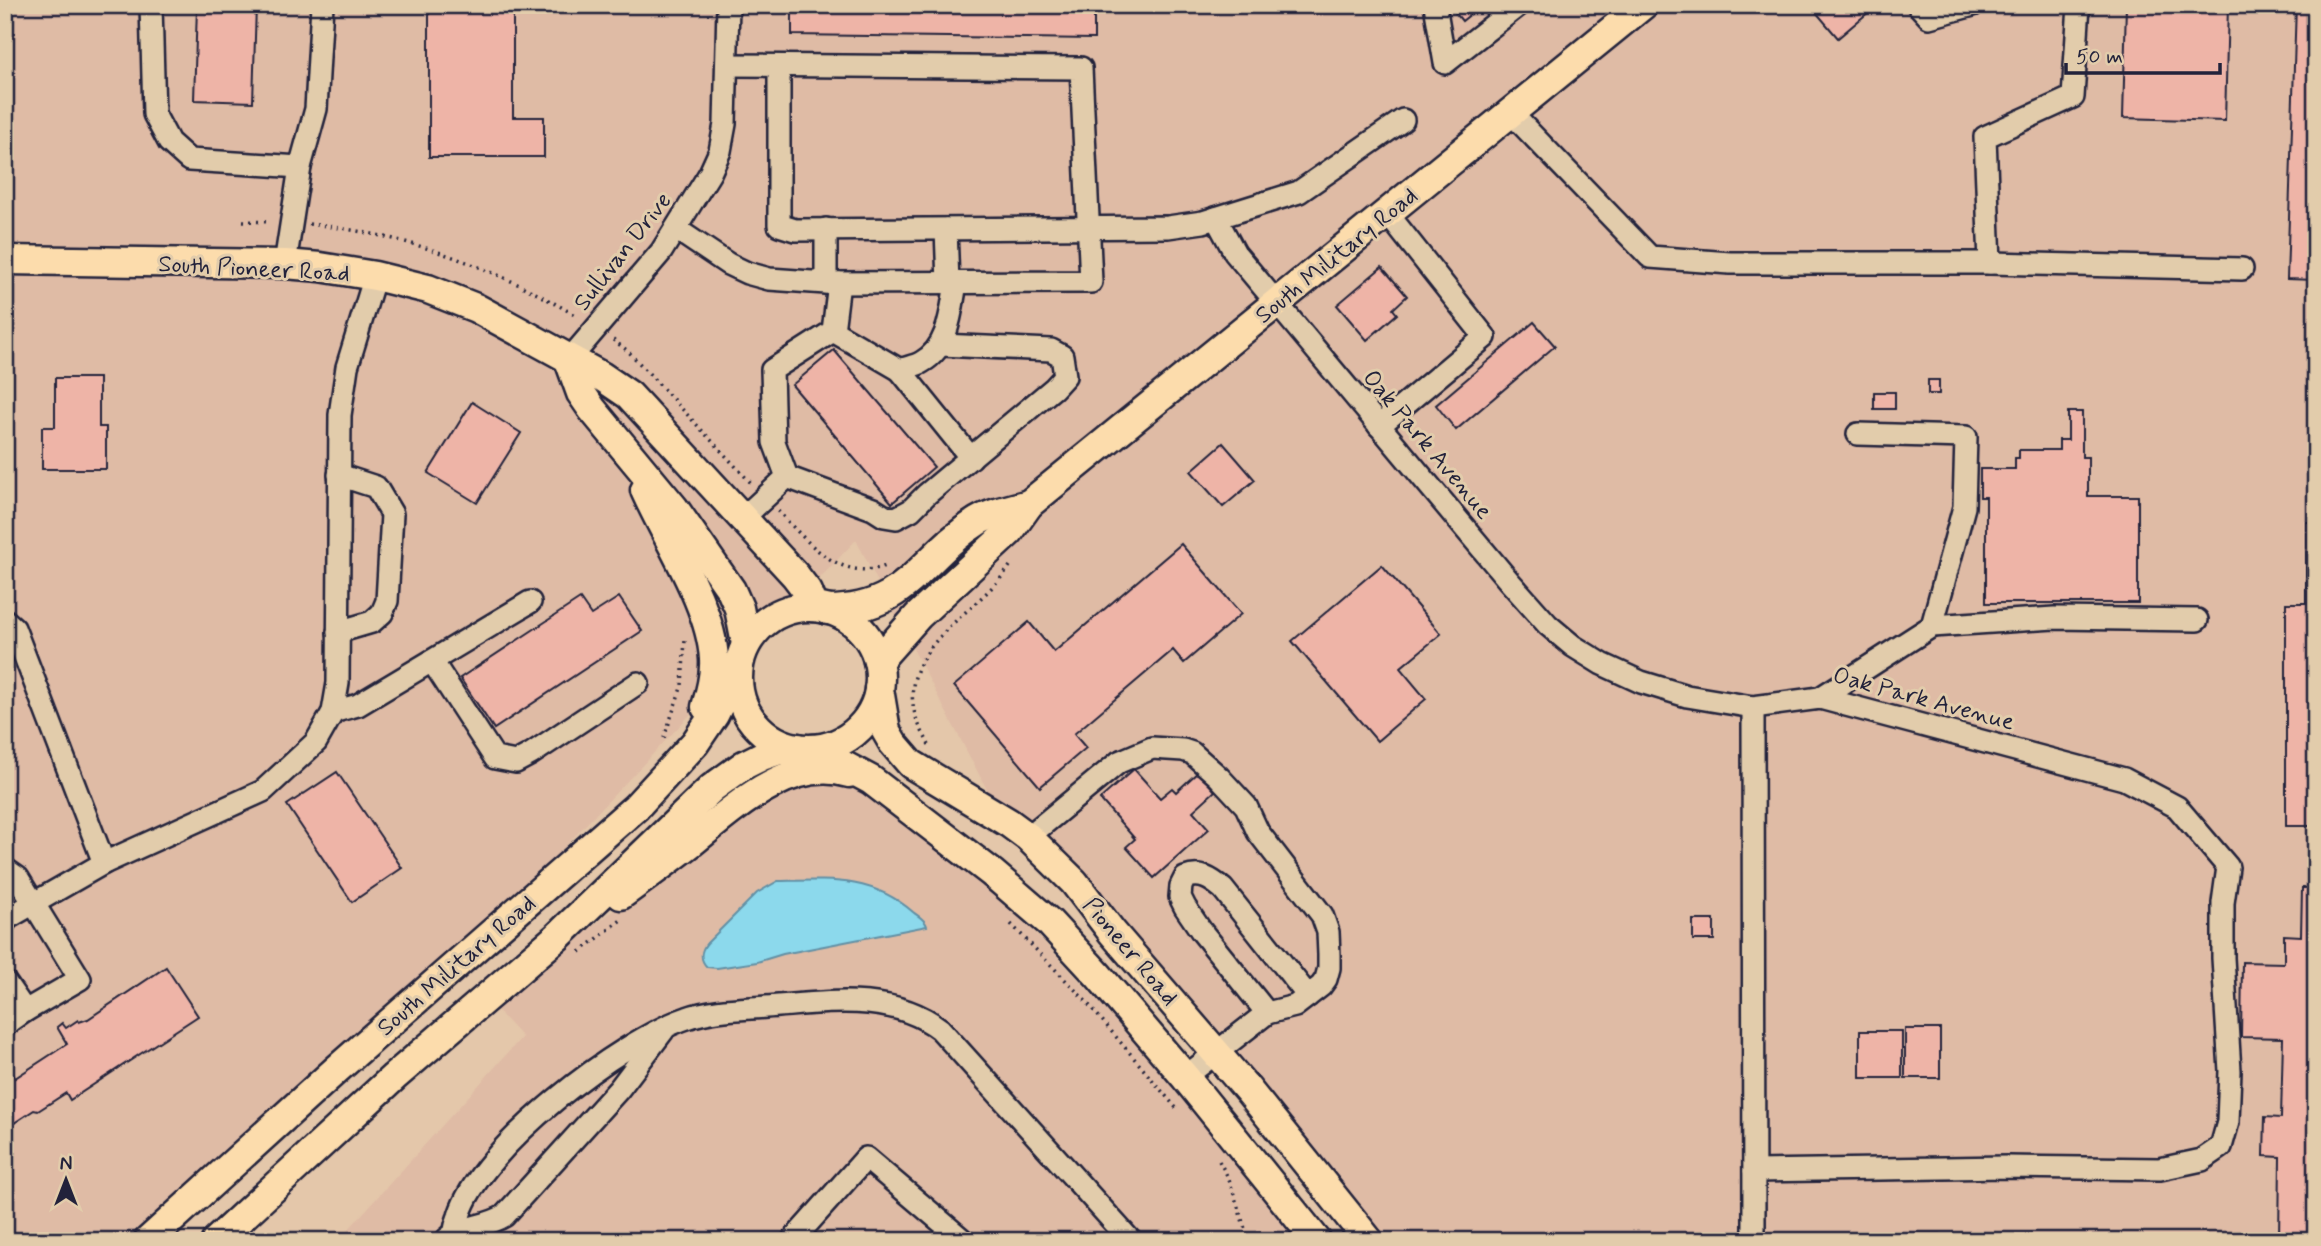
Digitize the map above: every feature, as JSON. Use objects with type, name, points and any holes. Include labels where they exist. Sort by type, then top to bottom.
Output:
[{"type":"main road","name":"South Military Road","points":[[878,675],[918,616],[1009,532],[1029,504],[1643,5]]},
{"type":"main road","name":"South Pioneer Road","points":[[5,260],[285,264],[320,267],[375,276],[428,289],[476,308],[601,376],[629,395],[795,575],[821,608]]},
{"type":"main road","points":[[569,360],[581,393],[674,508],[731,590],[739,608],[742,656],[738,689],[745,710],[759,728],[777,741],[805,749],[836,743],[857,730],[872,711],[878,675],[871,644],[860,629],[845,617],[821,608],[794,609],[775,616],[758,628],[742,656]]},
{"type":"main road","points":[[628,452],[701,606],[713,644],[713,680],[704,714],[673,748]]},
{"type":"main road","name":"South Military Road","points":[[821,608],[849,610],[882,600],[904,586],[962,532],[980,520],[1029,504]]},
{"type":"main road","name":"South Military Road","points":[[148,1241],[336,1070],[636,807],[673,748],[714,715],[742,656]]},
{"type":"main road","name":"Pioneer Road","points":[[878,675],[886,731],[911,764],[1028,837],[1073,882],[1112,932],[1217,1052],[1364,1239]]},
{"type":"main road","name":"South Military Road","points":[[216,1241],[394,1077],[566,946],[695,804],[722,780],[762,756],[777,751],[805,749]]},
{"type":"main road","name":"Pioneer Road","points":[[805,749],[871,780],[992,873],[1049,922],[1185,1077],[1317,1241]]},
{"type":"main road","points":[[566,946],[632,887],[730,811],[770,785],[800,773],[820,770],[840,770],[871,780]]},
{"type":"street","points":[[151,5],[154,114],[169,142],[188,160],[300,167]]},
{"type":"street","points":[[285,264],[300,167],[316,109],[322,5]]},
{"type":"street","name":"Sullivan Drive","points":[[569,360],[661,253],[698,195],[720,151],[725,124],[729,5]]},
{"type":"street","points":[[1435,5],[1445,63],[1519,5]]},
{"type":"street","points":[[1918,5],[1929,18],[1973,5]]},
{"type":"street","points":[[1990,264],[1985,137],[2073,97],[2079,5]]},
{"type":"street","points":[[676,229],[728,264],[747,274],[769,279],[832,283],[1091,282],[1081,68],[728,65]]},
{"type":"street","points":[[779,66],[779,225],[795,230],[1168,227],[1203,222],[1299,192],[1403,120]]},
{"type":"street","points":[[1511,113],[1650,257],[1730,264],[1990,264],[2242,269]]},
{"type":"street","points":[[1379,426],[1485,337],[1387,213]]},
{"type":"street","name":"Oak Park Avenue","points":[[1216,218],[1235,253],[1379,426],[1530,607],[1573,646],[1609,668],[1654,686],[1697,698],[1753,707],[1820,698],[2124,779],[2178,807],[2228,867],[2223,903],[2223,958],[2230,1071],[2228,1122],[2221,1147],[2202,1160],[2160,1169],[2007,1167],[1754,1171]]},
{"type":"street","points":[[826,229],[832,283],[833,331]]},
{"type":"street","points":[[901,370],[922,362],[941,345],[951,312],[952,283],[946,229]]},
{"type":"street","points":[[5,922],[104,863],[263,791],[316,742],[333,712],[338,683],[340,415],[347,367],[375,276]]},
{"type":"street","points":[[833,331],[901,370],[971,458]]},
{"type":"street","points":[[786,477],[774,442],[772,370],[833,331]]},
{"type":"street","points":[[786,477],[873,509],[884,516],[896,518],[911,510],[1065,376],[1062,356],[1051,350],[941,345]]},
{"type":"street","points":[[1858,434],[1966,436],[1964,507],[1932,626]]},
{"type":"street","points":[[338,632],[372,622],[382,613],[388,589],[392,514],[376,487],[339,475]]},
{"type":"street","points":[[743,518],[786,477]]},
{"type":"street","points":[[333,712],[358,705],[530,602]]},
{"type":"street","points":[[1820,698],[1932,626],[2054,618],[2197,620]]},
{"type":"street","points":[[5,620],[14,628],[104,863]]},
{"type":"street","points":[[432,661],[495,758],[516,762],[638,683]]},
{"type":"street","points":[[1753,707],[1754,1241]]},
{"type":"street","points":[[1028,837],[1119,762],[1132,755],[1152,748],[1170,748],[1192,753],[1246,806],[1258,832],[1322,915],[1328,932],[1329,968],[1326,979],[1296,1006],[1267,1013],[1185,1077]]},
{"type":"street","points":[[5,869],[18,878],[80,979],[5,1025]]},
{"type":"street","points":[[1267,1013],[1202,932],[1185,906],[1180,897],[1185,878],[1199,875],[1209,878],[1223,889],[1308,996]]},
{"type":"street","points":[[5,982],[25,1012]]},
{"type":"street","points":[[452,1238],[464,1199],[475,1180],[526,1127],[582,1080],[628,1048],[667,1027],[703,1014],[833,1003],[884,1005],[922,1016],[951,1040],[1131,1241]]},
{"type":"street","points":[[452,1238],[491,1223],[509,1211],[625,1083],[667,1027]]},
{"type":"street","points":[[792,1241],[866,1158],[964,1241]]},
{"type":"path","points":[[921,728],[914,710],[914,690],[916,669],[923,655],[999,582]]},
{"type":"path","points":[[673,748],[682,685],[685,636]]},
{"type":"path","points":[[566,946],[628,915]]},
{"type":"path","points":[[1003,917],[1068,982],[1178,1111]]},
{"type":"path","points":[[1218,1159],[1229,1179],[1249,1241]]},
{"type":"shaded area","points":[[5,5],[2316,5],[2316,1241],[1388,1241],[1263,1084],[1087,882],[994,803],[856,540],[556,856],[336,1070],[148,1241],[5,1241]]},
{"type":"shaded area","points":[[809,780],[850,786],[869,795],[994,894],[1029,926],[1179,1095],[1298,1241],[338,1241],[522,1037],[494,1007],[554,956],[734,818]]},
{"type":"water","points":[[815,880],[866,886],[898,900],[922,918],[927,926],[783,954],[757,962],[707,967],[702,955],[707,943],[757,893],[778,881]]},
{"type":"building","points":[[190,5],[256,5],[253,102],[194,100],[197,7]]},
{"type":"building","points":[[429,5],[513,5],[513,117],[544,117],[544,157],[429,157]]},
{"type":"building","points":[[792,5],[1094,5],[1094,39],[792,35]]},
{"type":"building","points":[[1449,5],[1482,5],[1462,21]]},
{"type":"building","points":[[1810,5],[1877,5],[1838,38]]},
{"type":"building","points":[[2126,5],[2228,5],[2225,121],[2123,118]]},
{"type":"building","points":[[2296,5],[2316,5],[2316,280],[2287,279]]},
{"type":"building","points":[[1382,267],[1407,296],[1393,309],[1397,314],[1367,340],[1337,305]]},
{"type":"building","points":[[1534,322],[1555,346],[1456,430],[1436,405]]},
{"type":"building","points":[[834,350],[934,467],[892,503],[792,385]]},
{"type":"building","points":[[55,378],[99,378],[99,427],[106,427],[106,469],[42,469],[42,427],[55,427]]},
{"type":"building","points":[[1928,380],[1939,380],[1939,394],[1928,394]]},
{"type":"building","points":[[1874,392],[1895,392],[1895,409],[1874,409]]},
{"type":"building","points":[[472,402],[521,433],[477,503],[428,473]]},
{"type":"building","points":[[2068,412],[2082,412],[2082,457],[2088,457],[2088,496],[2138,496],[2138,603],[1986,603],[1986,497],[1980,497],[1980,469],[2015,469],[2015,458],[2019,458],[2019,450],[2059,450],[2059,440],[2068,440]]},
{"type":"building","points":[[1223,443],[1255,480],[1223,507],[1191,471]]},
{"type":"building","points":[[2306,522],[2316,522],[2316,826],[2286,826],[2286,603],[2306,603]]},
{"type":"building","points":[[1181,544],[1241,614],[1184,663],[1173,650],[1074,734],[1086,748],[1040,787],[954,686],[1029,622],[1054,652]]},
{"type":"building","points":[[1382,565],[1441,634],[1400,668],[1426,699],[1377,741],[1292,641]]},
{"type":"building","points":[[619,597],[642,631],[494,729],[460,678],[580,599],[591,615]]},
{"type":"building","points":[[1134,769],[1160,798],[1172,788],[1176,792],[1198,772],[1215,791],[1193,811],[1209,829],[1154,878],[1126,847],[1135,839],[1100,799]]},
{"type":"building","points":[[337,772],[402,868],[352,902],[287,805]]},
{"type":"building","points":[[2302,888],[2316,888],[2316,1241],[2279,1241],[2280,1157],[2264,1156],[2265,1117],[2281,1118],[2283,1038],[2241,1037],[2242,962],[2284,963],[2284,935],[2301,936]]},
{"type":"building","points":[[1693,920],[1714,920],[1714,940],[1693,940]]},
{"type":"building","points":[[166,967],[198,1016],[70,1100],[66,1093],[14,1123],[5,1109],[5,1079],[13,1074],[15,1078],[67,1044],[57,1027],[62,1023],[66,1028],[78,1020],[88,1019]]},
{"type":"building","points":[[1905,1029],[1940,1029],[1940,1078],[1905,1078]]},
{"type":"building","points":[[1860,1031],[1902,1031],[1902,1078],[1860,1078]]},
{"type":"building","points":[[1863,1234],[1940,1234],[1940,1241],[1863,1241]]}]
